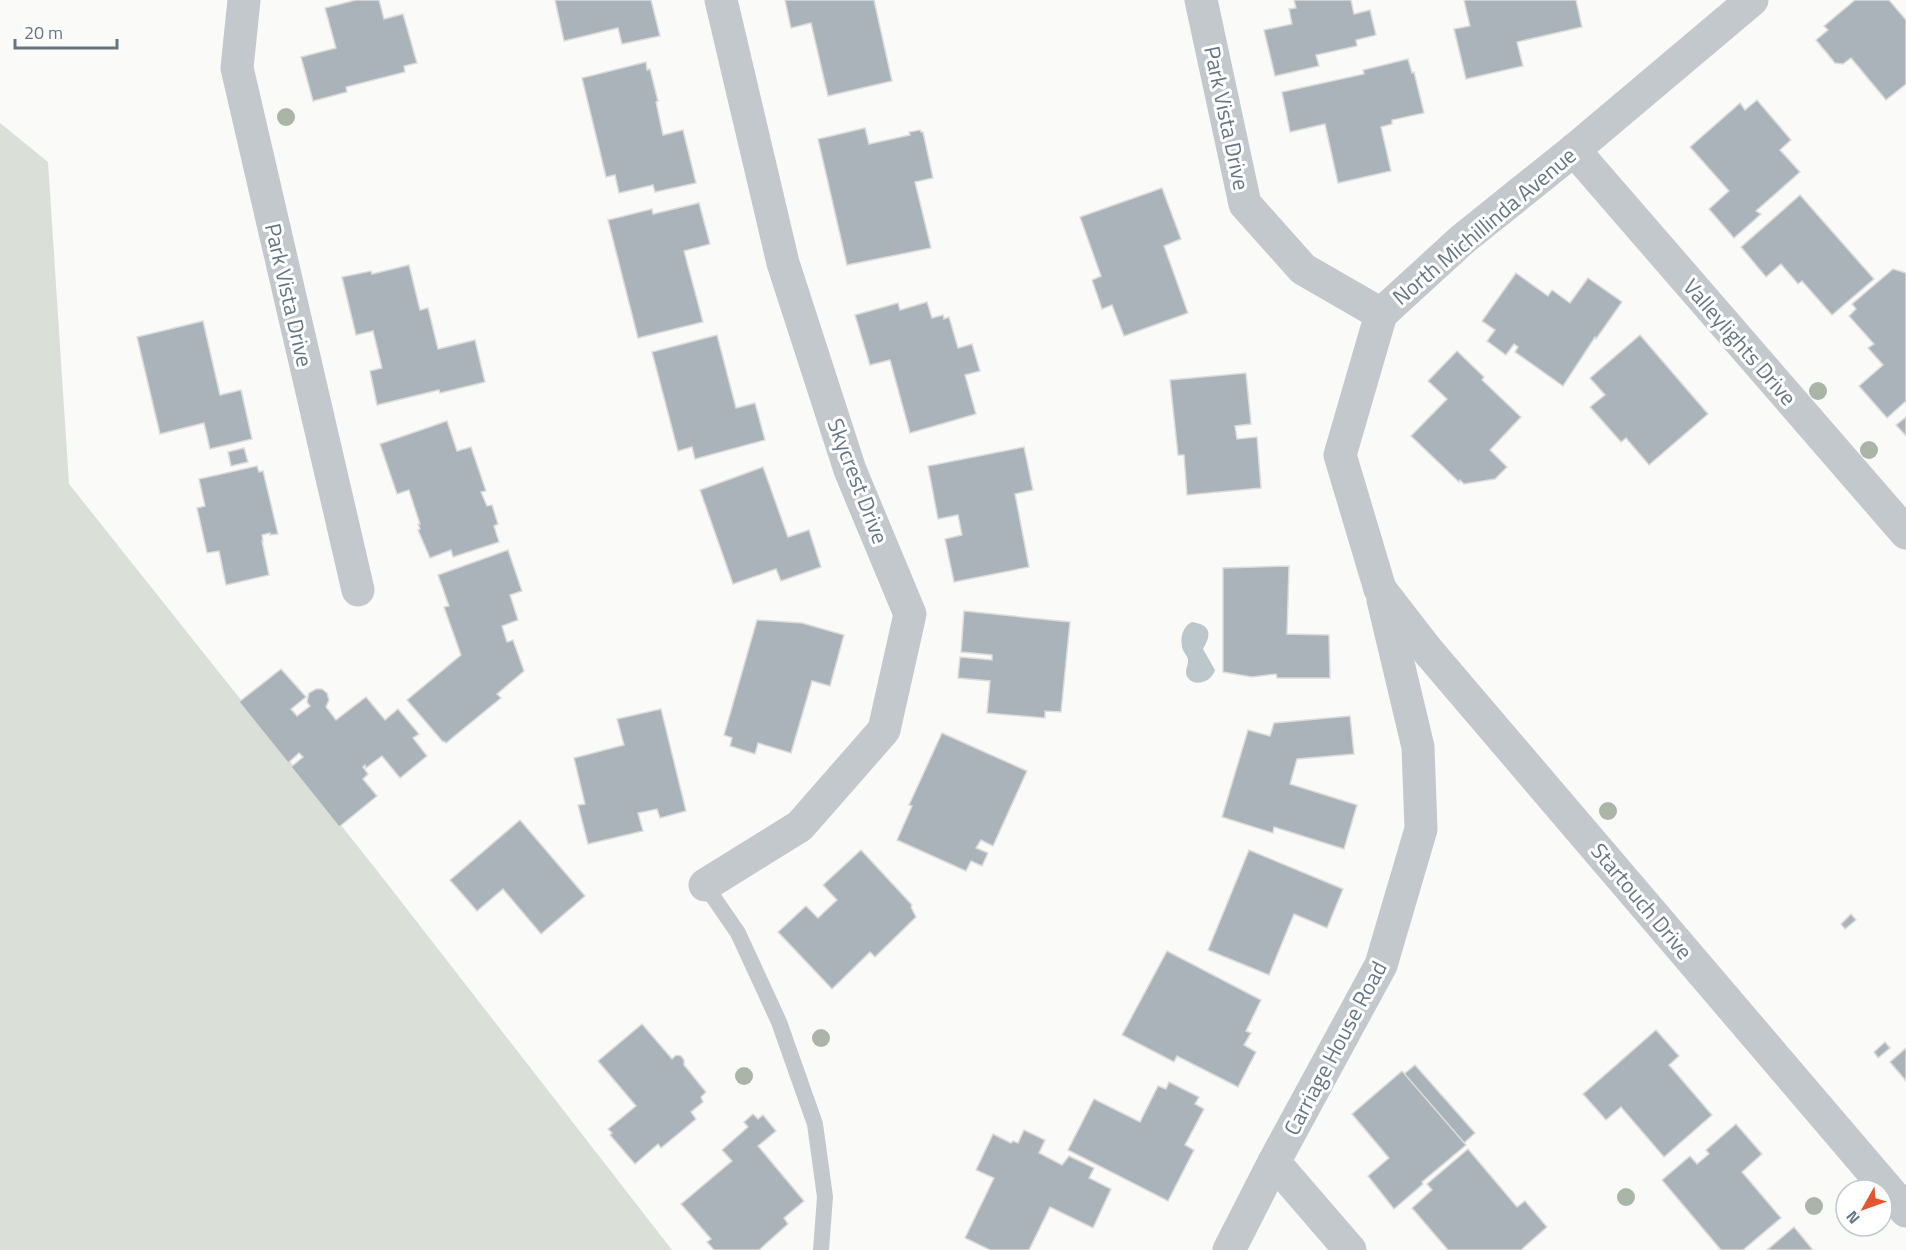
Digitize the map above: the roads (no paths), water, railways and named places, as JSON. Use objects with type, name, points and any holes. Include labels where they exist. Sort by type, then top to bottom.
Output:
[{"type":"street","name":"Park Vista Drive","points":[[244,0],[237,68],[358,590]]},
{"type":"street","name":"Skycrest Drive","points":[[705,885],[800,826],[884,730],[910,614],[850,470],[783,263],[721,0]]},
{"type":"street","name":"Park Vista Drive","points":[[1201,0],[1245,204],[1303,269],[1381,314]]},
{"type":"street","name":"North Michillinda Avenue","points":[[1380,589],[1340,455],[1381,314],[1463,239],[1574,150],[1752,0]]},
{"type":"street","name":"Valleylights Drive","points":[[1574,150],[1906,533]]},
{"type":"street","name":"Carriage House Road","points":[[1229,1250],[1274,1162],[1382,965],[1421,829],[1418,747],[1380,589]]},
{"type":"street","name":"Startouch Drive","points":[[1380,589],[1428,651],[1906,1210]]},
{"type":"street","points":[[1274,1162],[1350,1250]]},
{"type":"lane","points":[[705,885],[738,933],[779,1022],[815,1124],[825,1197],[821,1250]]}]
